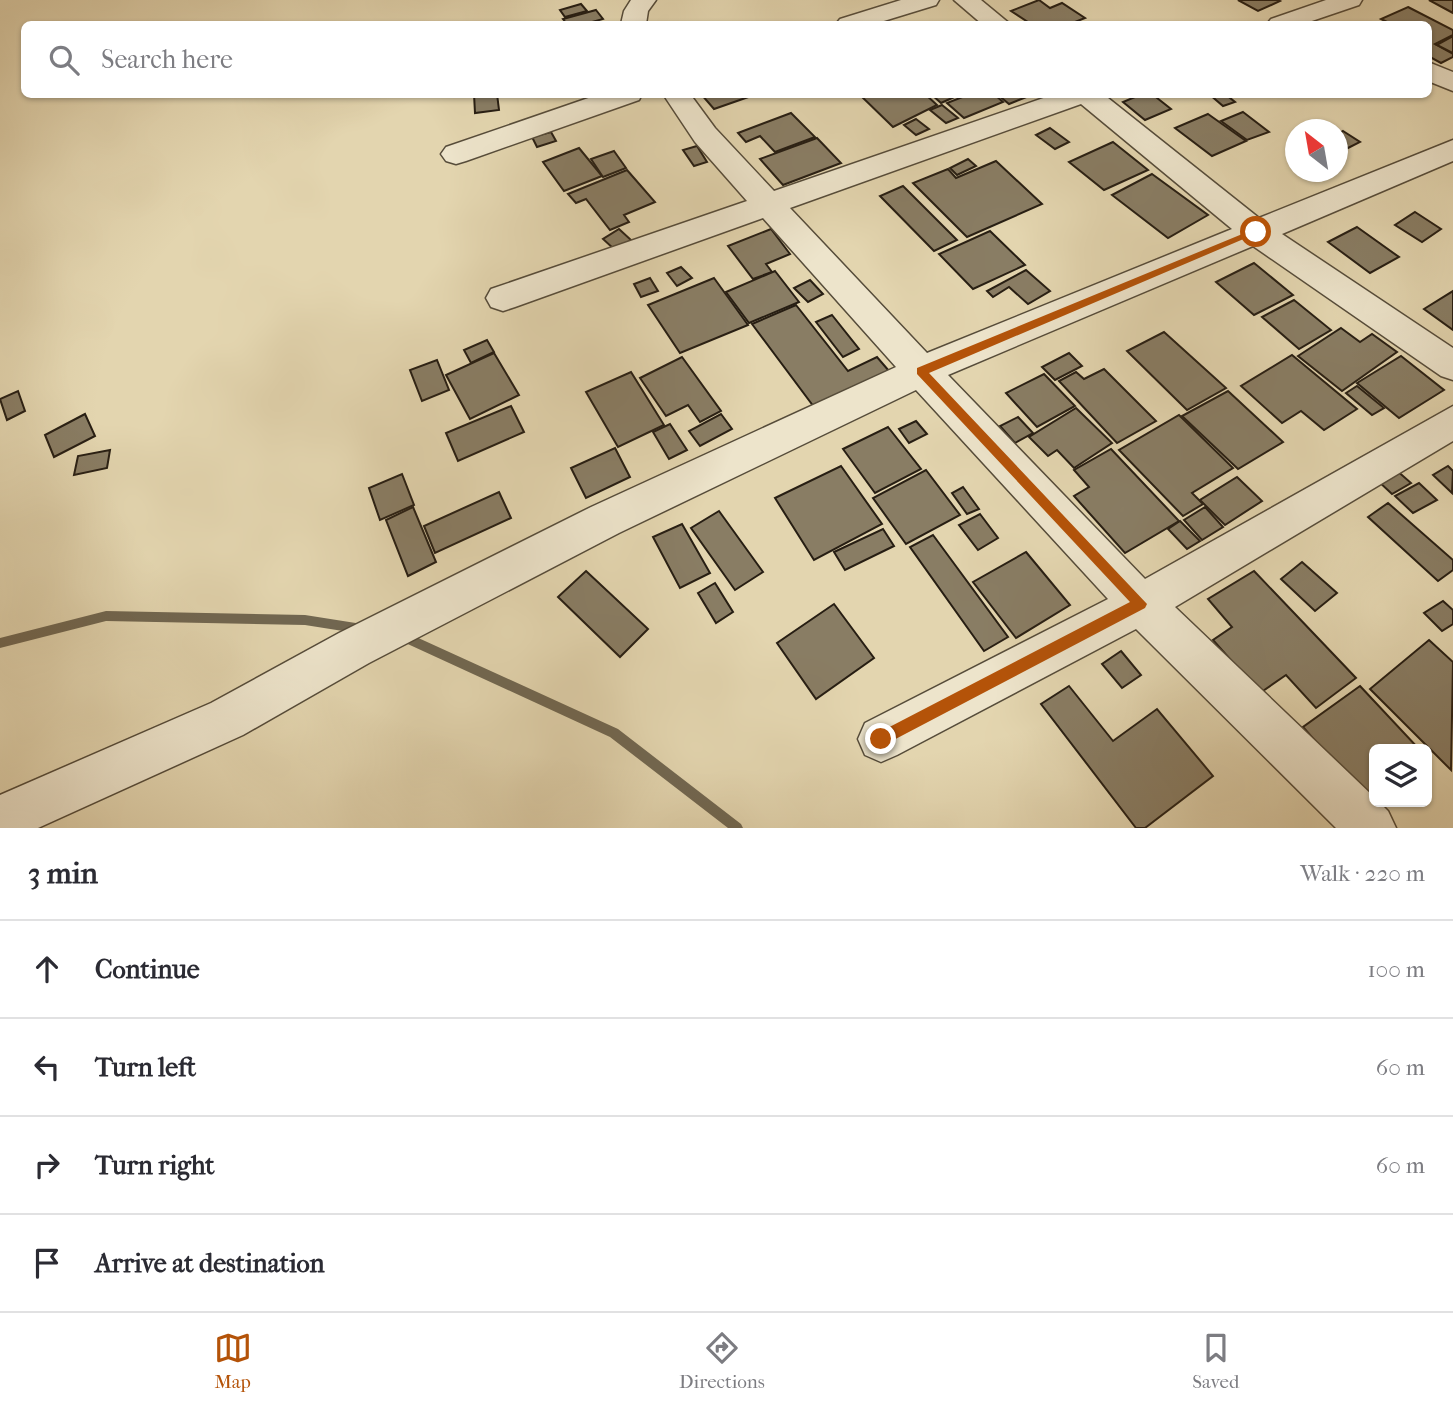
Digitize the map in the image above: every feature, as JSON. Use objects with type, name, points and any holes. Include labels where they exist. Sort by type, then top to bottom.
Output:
[{"type":"street","points":[[634,21],[636,11],[644,0]]},
{"type":"street","points":[[859,21],[927,0]]},
{"type":"street","points":[[966,0],[993,21]]},
{"type":"street","points":[[1284,21],[1306,6],[1350,0]]},
{"type":"street","points":[[1306,6],[1336,21]]},
{"type":"street","points":[[1432,72],[1453,83]]},
{"type":"street","points":[[456,154],[617,98]]},
{"type":"street","points":[[679,98],[705,135],[921,371],[1141,604],[1371,828]]},
{"type":"street","points":[[503,299],[1072,98]]},
{"type":"street","points":[[1089,98],[1256,232],[1453,366]]},
{"type":"street","points":[[0,820],[227,719],[354,648],[605,520],[921,371],[1453,150]]},
{"type":"street","points":[[881,739],[1141,604],[1453,422]]},
{"type":"building","points":[[1039,0],[1050,8],[1062,3],[1085,18],[1078,21],[1026,21],[1011,11]]},
{"type":"building","points":[[1238,0],[1278,0],[1280,1],[1258,11]]},
{"type":"building","points":[[1429,0],[1453,0],[1453,13]]},
{"type":"building","points":[[581,4],[587,11],[565,17],[560,10]]},
{"type":"building","points":[[1408,7],[1453,30],[1453,35],[1435,44],[1453,54],[1453,57],[1441,63],[1432,58],[1432,21],[1381,19]]},
{"type":"building","points":[[596,10],[603,19],[565,21],[563,19]]},
{"type":"building","points":[[1453,36],[1453,53],[1437,45]]},
{"type":"building","points":[[474,98],[498,98],[499,110],[475,113]]},
{"type":"building","points":[[704,98],[746,98],[714,109]]},
{"type":"building","points":[[863,98],[929,98],[937,105],[893,127]]},
{"type":"building","points":[[935,98],[952,98],[941,103]]},
{"type":"building","points":[[960,98],[998,98],[1003,102],[964,118],[947,103]]},
{"type":"building","points":[[1002,98],[1024,98],[1009,104]]},
{"type":"building","points":[[1132,98],[1157,98],[1171,109],[1145,120],[1123,102]]},
{"type":"building","points":[[1214,98],[1230,98],[1235,102],[1223,106]]},
{"type":"building","points":[[942,105],[958,118],[946,123],[930,110]]},
{"type":"building","points":[[1243,112],[1269,132],[1247,140],[1221,121]]},
{"type":"building","points":[[791,113],[815,137],[775,152],[760,136],[746,142],[738,133]]},
{"type":"building","points":[[1208,114],[1246,141],[1212,156],[1175,128]]},
{"type":"building","points":[[916,119],[929,129],[916,135],[904,125]]},
{"type":"building","points":[[1050,128],[1069,142],[1055,149],[1036,135]]},
{"type":"building","points":[[551,132],[556,141],[537,147],[532,137]]},
{"type":"building","points":[[1348,134],[1360,142],[1348,148]]},
{"type":"building","points":[[817,138],[841,163],[783,185],[760,159]]},
{"type":"building","points":[[1113,142],[1148,170],[1104,190],[1069,162]]},
{"type":"building","points":[[697,146],[707,162],[694,166],[683,150]]},
{"type":"building","points":[[579,148],[602,176],[564,191],[543,162]]},
{"type":"building","points":[[614,151],[626,168],[603,177],[591,159]]},
{"type":"building","points":[[968,159],[976,166],[957,175],[950,168]]},
{"type":"building","points":[[996,161],[1042,204],[967,237],[913,183],[948,169],[956,178]]},
{"type":"building","points":[[627,170],[655,202],[624,215],[629,222],[610,230],[586,199],[576,203],[568,194]]},
{"type":"building","points":[[1152,174],[1208,215],[1168,238],[1112,195]]},
{"type":"building","points":[[903,186],[957,240],[934,251],[880,196]]},
{"type":"building","points":[[1415,212],[1441,229],[1422,242],[1395,225]]},
{"type":"building","points":[[1357,227],[1399,257],[1370,273],[1328,242]]},
{"type":"building","points":[[619,229],[631,240],[615,250],[603,239]]},
{"type":"building","points":[[771,229],[790,254],[766,264],[772,272],[753,279],[728,246]]},
{"type":"building","points":[[990,231],[1025,265],[973,289],[939,254]]},
{"type":"building","points":[[1254,263],[1293,295],[1254,315],[1216,282]]},
{"type":"building","points":[[681,267],[692,278],[677,286],[667,273]]},
{"type":"building","points":[[1026,270],[1050,291],[1028,304],[1009,287],[993,297],[987,291]]},
{"type":"building","points":[[775,271],[799,302],[749,323],[726,292]]},
{"type":"building","points":[[650,278],[658,291],[641,297],[634,284]]},
{"type":"building","points":[[714,278],[748,325],[680,353],[648,305]]},
{"type":"building","points":[[810,280],[823,294],[808,302],[794,288]]},
{"type":"building","points":[[1453,291],[1453,330],[1424,309]]},
{"type":"building","points":[[1294,300],[1331,330],[1299,349],[1262,317]]},
{"type":"building","points":[[796,305],[848,371],[877,357],[889,371],[814,407],[752,324]]},
{"type":"building","points":[[832,315],[859,349],[843,357],[816,322]]},
{"type":"building","points":[[1341,328],[1360,342],[1372,334],[1397,352],[1342,391],[1298,356]]},
{"type":"building","points":[[1164,332],[1226,388],[1187,410],[1127,351]]},
{"type":"building","points":[[487,340],[494,352],[471,363],[464,350]]},
{"type":"building","points":[[494,353],[519,395],[470,419],[446,375]]},
{"type":"building","points":[[1069,353],[1082,366],[1055,380],[1042,367]]},
{"type":"building","points":[[1292,355],[1357,409],[1324,430],[1301,411],[1282,423],[1241,386]]},
{"type":"building","points":[[1401,356],[1444,390],[1399,418],[1357,383]]},
{"type":"building","points":[[682,357],[721,411],[700,422],[688,405],[666,416],[640,378]]},
{"type":"building","points":[[437,360],[449,390],[422,401],[410,370]]},
{"type":"building","points":[[1104,369],[1156,421],[1117,443],[1059,381],[1076,372],[1084,379]]},
{"type":"building","points":[[631,372],[664,425],[618,447],[586,392]]},
{"type":"building","points":[[1044,374],[1075,406],[1037,427],[1006,393]]},
{"type":"building","points":[[1357,386],[1384,408],[1372,415],[1346,393]]},
{"type":"building","points":[[18,391],[25,411],[7,420],[0,399]]},
{"type":"building","points":[[1228,391],[1283,442],[1238,469],[1182,416]]},
{"type":"building","points":[[511,406],[524,432],[458,461],[446,433]]},
{"type":"building","points":[[1076,408],[1112,443],[1074,468],[1057,450],[1048,456],[1029,437]]},
{"type":"building","points":[[85,414],[95,436],[54,457],[45,435]]},
{"type":"building","points":[[721,414],[732,429],[700,446],[689,431]]},
{"type":"building","points":[[1179,415],[1233,468],[1192,493],[1203,504],[1183,516],[1119,450]]},
{"type":"building","points":[[1018,417],[1033,433],[1015,443],[1000,426]]},
{"type":"building","points":[[916,421],[927,434],[909,443],[899,429]]},
{"type":"building","points":[[670,424],[687,450],[669,459],[653,432]]},
{"type":"building","points":[[888,427],[921,469],[875,493],[843,449]]},
{"type":"building","points":[[615,448],[630,477],[586,498],[571,468]]},
{"type":"building","points":[[1111,449],[1179,521],[1125,553],[1074,496],[1089,487],[1074,470]]},
{"type":"building","points":[[110,450],[107,468],[74,475],[78,456]]},
{"type":"building","points":[[841,466],[882,524],[814,560],[775,498]]},
{"type":"building","points":[[1448,466],[1453,471],[1452,493],[1433,475]]},
{"type":"building","points":[[1395,469],[1411,483],[1392,494],[1377,480]]},
{"type":"building","points":[[926,470],[960,515],[906,544],[873,498]]},
{"type":"building","points":[[402,474],[414,505],[380,520],[369,488]]},
{"type":"building","points":[[1237,477],[1262,501],[1225,525],[1200,500]]},
{"type":"building","points":[[1419,483],[1437,500],[1413,513],[1395,496]]},
{"type":"building","points":[[963,487],[979,509],[967,514],[952,493]]},
{"type":"building","points":[[499,492],[511,518],[435,553],[424,526]]},
{"type":"building","points":[[1388,503],[1453,560],[1453,570],[1438,581],[1368,517]]},
{"type":"building","points":[[413,507],[436,562],[408,576],[386,520]]},
{"type":"building","points":[[1205,507],[1223,527],[1202,540],[1184,520]]},
{"type":"building","points":[[719,511],[763,572],[735,590],[691,528]]},
{"type":"building","points":[[980,514],[998,538],[978,550],[959,525]]},
{"type":"building","points":[[1180,521],[1200,541],[1187,549],[1168,529]]},
{"type":"building","points":[[682,524],[710,573],[680,588],[653,537]]},
{"type":"building","points":[[883,529],[894,546],[845,570],[834,552]]},
{"type":"building","points":[[933,535],[1008,637],[984,651],[910,547]]},
{"type":"building","points":[[1026,552],[1070,605],[1016,638],[973,582]]},
{"type":"building","points":[[1302,562],[1337,593],[1315,611],[1281,579]]},
{"type":"building","points":[[586,571],[648,629],[620,657],[558,597]]},
{"type":"building","points":[[1254,571],[1356,678],[1316,708],[1286,675],[1260,693],[1213,640],[1232,627],[1208,599]]},
{"type":"building","points":[[715,583],[733,612],[716,623],[698,593]]},
{"type":"building","points":[[1443,601],[1453,610],[1453,624],[1442,631],[1424,613]]},
{"type":"building","points":[[834,604],[874,658],[816,699],[777,643]]},
{"type":"building","points":[[1429,640],[1453,662],[1451,770],[1432,751],[1432,744],[1425,744],[1370,689]]},
{"type":"building","points":[[1121,651],[1141,675],[1122,688],[1102,664]]},
{"type":"building","points":[[1069,686],[1113,741],[1157,709],[1213,776],[1145,828],[1136,828],[1041,704]]},
{"type":"building","points":[[1360,686],[1414,744],[1369,744],[1369,802],[1303,727]]},
{"type":"waterway","points":[[0,643],[106,616],[305,620],[362,629]]},
{"type":"waterway","points":[[403,636],[614,733],[737,828]]},
{"type":"route","points":[[881,739],[1141,604],[921,371],[1256,232]]}]
